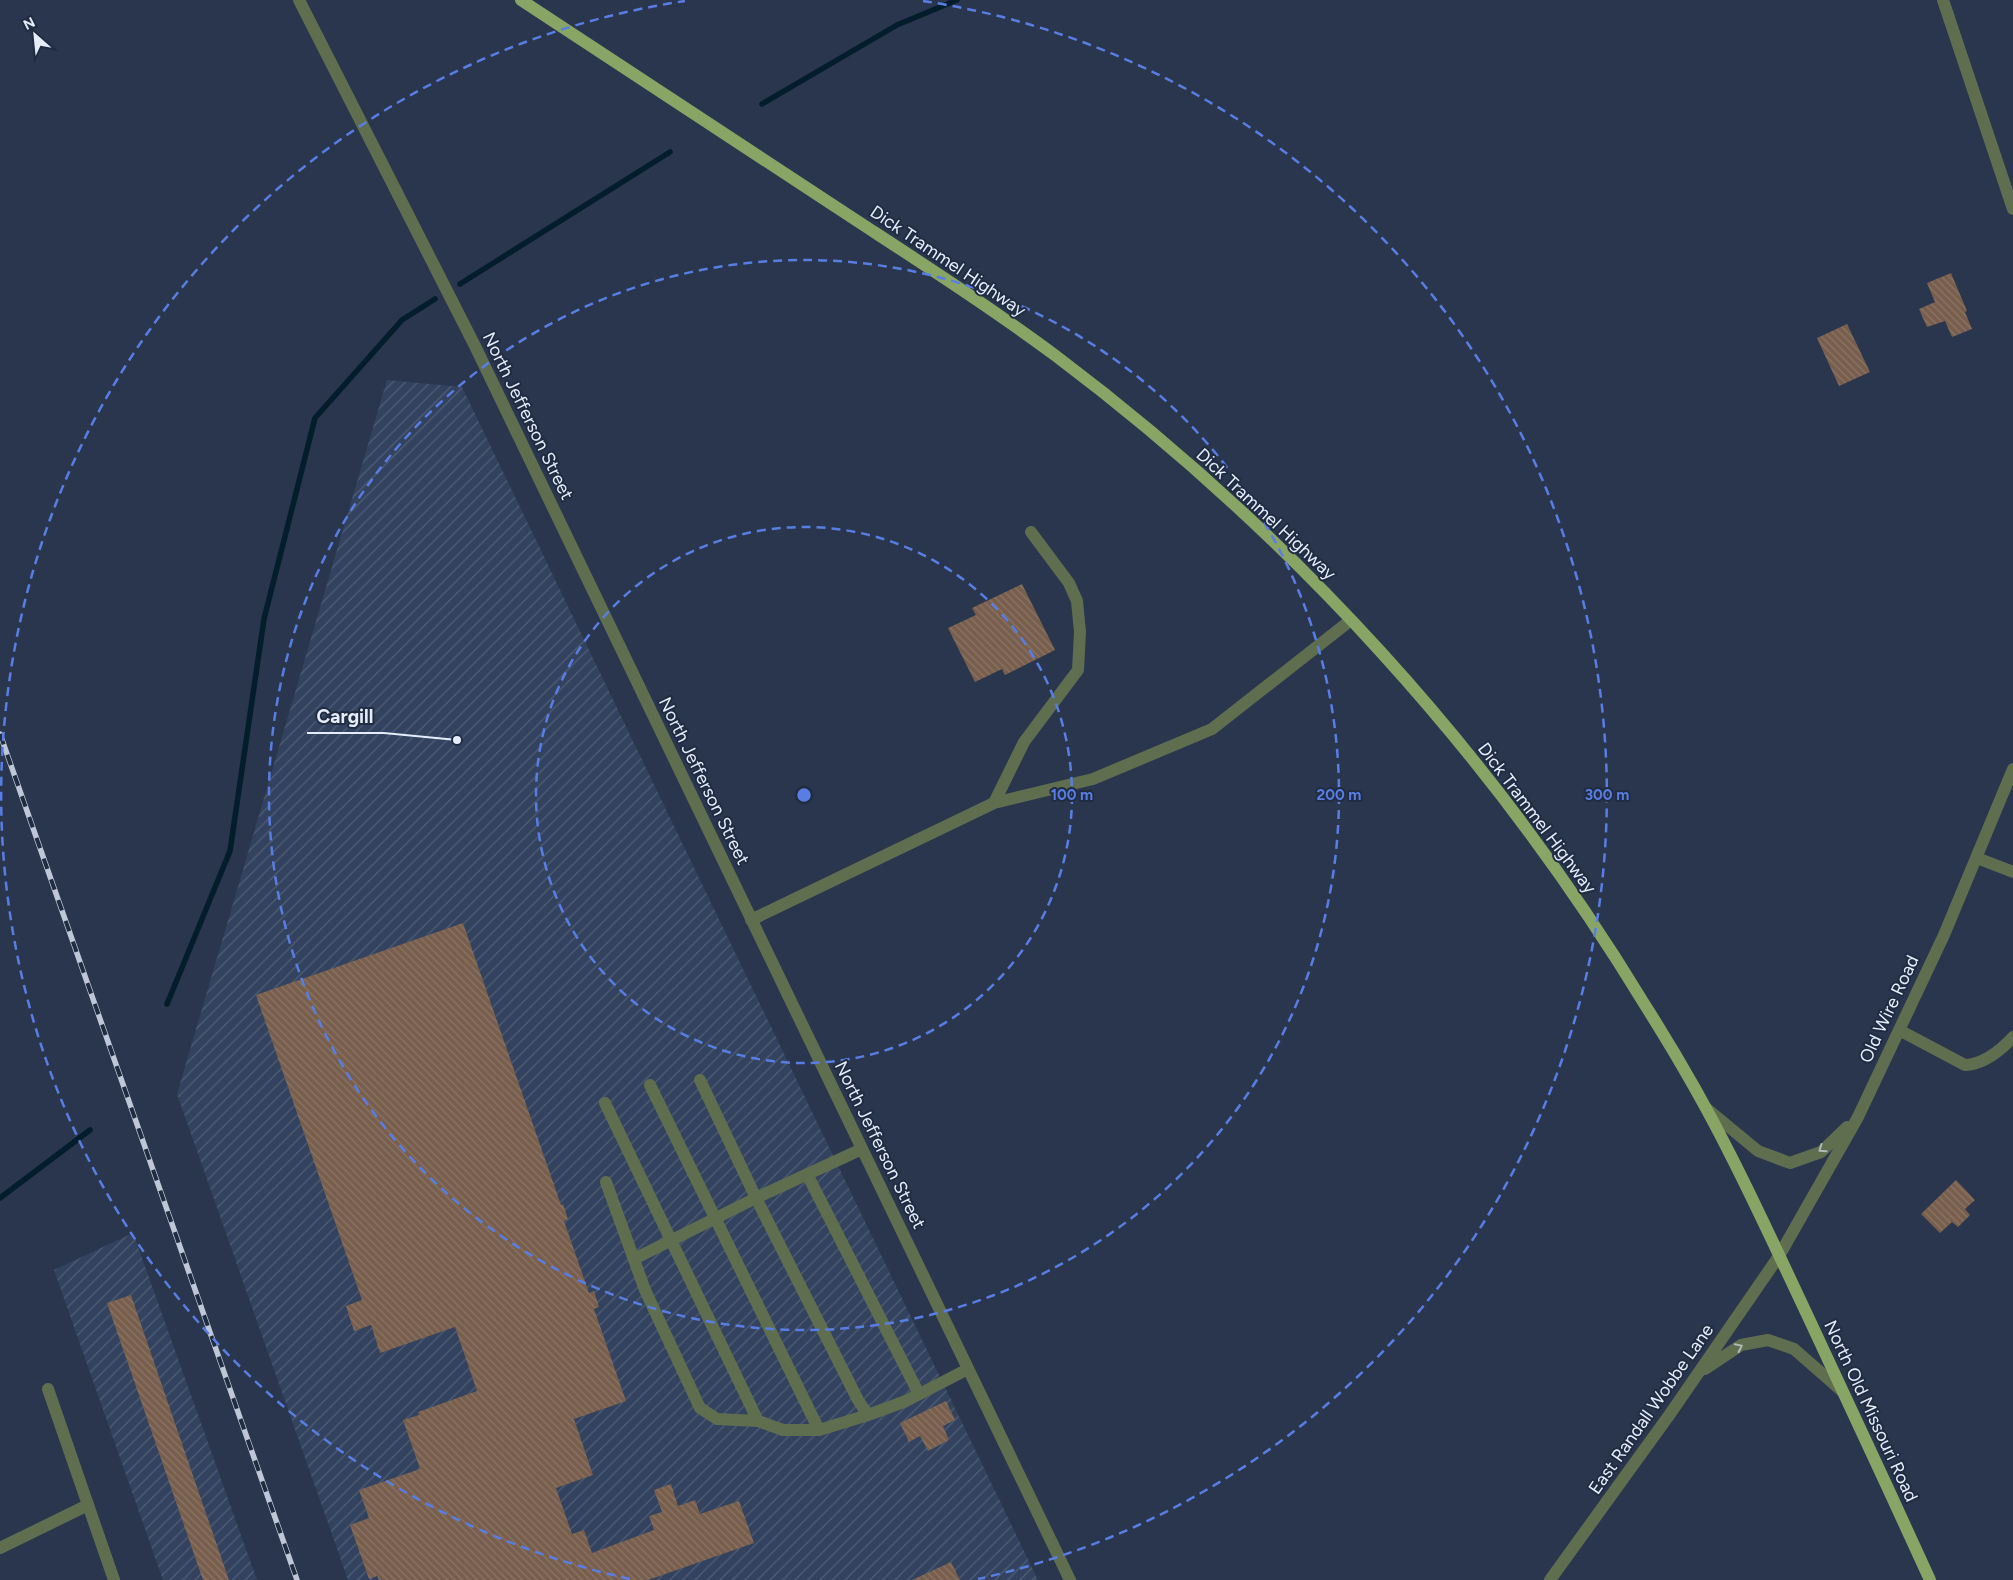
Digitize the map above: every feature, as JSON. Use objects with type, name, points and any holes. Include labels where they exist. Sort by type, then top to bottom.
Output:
[{"type":"main road","name":"Dick Trammel Highway","points":[[521,0],[969,295],[1057,357],[1134,418],[1208,481],[1279,547],[1351,620],[1419,695],[1475,763],[1534,840],[1590,919],[1638,993],[1706,1108],[1732,1157],[1779,1256]]},
{"type":"main road","name":"North Old Missouri Road","points":[[1779,1256],[1930,1580]]},
{"type":"street","name":"North Jefferson Street","points":[[299,0],[475,346],[1070,1580]]},
{"type":"street","points":[[1943,0],[2013,209]]},
{"type":"street","points":[[994,803],[1024,742],[1078,670],[1080,632],[1077,601],[1069,583],[1031,532]]},
{"type":"street","points":[[752,920],[994,803],[1093,778],[1212,729],[1351,620]]},
{"type":"street","name":"Old Wire Road","points":[[1779,1256],[1858,1117],[1944,935],[2013,769]]},
{"type":"street","points":[[1977,858],[2013,872]]},
{"type":"street","points":[[1899,1030],[1965,1065],[1975,1065],[2001,1050],[2013,1037]]},
{"type":"street","points":[[700,1080],[756,1198],[858,1400],[868,1415]]},
{"type":"street","points":[[650,1084],[818,1430]]},
{"type":"street","points":[[605,1103],[758,1421]]},
{"type":"street","points":[[1706,1108],[1758,1151],[1790,1163],[1821,1152],[1858,1117]]},
{"type":"street","points":[[634,1259],[756,1198],[862,1149]]},
{"type":"street","points":[[807,1174],[919,1394]]},
{"type":"street","points":[[606,1182],[645,1290],[700,1408],[717,1419],[758,1421],[783,1430],[818,1430],[906,1402],[968,1369]]},
{"type":"street","name":"East Randall Wobbe Lane","points":[[1550,1580],[1779,1256]]},
{"type":"street","points":[[1698,1373],[1741,1345],[1768,1340],[1794,1349],[1842,1391]]},
{"type":"street","points":[[48,1390],[114,1580]]},
{"type":"street","points":[[0,1548],[88,1505]]},
{"type":"shaded area","points":[[387,380],[462,387],[1038,1580],[348,1580],[177,1094]]},
{"type":"shaded area","points":[[133,1233],[257,1580],[163,1580],[54,1270]]},
{"type":"building","points":[[1951,273],[1967,311],[1965,312],[1972,329],[1952,337],[1945,321],[1927,327],[1919,309],[1935,302],[1927,283]]},
{"type":"building","points":[[1847,324],[1870,372],[1839,386],[1817,338]]},
{"type":"building","points":[[1022,584],[1055,650],[1005,675],[1002,669],[975,682],[948,628],[976,615],[972,608]]},
{"type":"building","points":[[463,923],[561,1205],[563,1204],[568,1219],[564,1221],[589,1293],[594,1291],[599,1307],[594,1309],[626,1401],[574,1419],[593,1475],[556,1488],[572,1534],[584,1530],[592,1553],[654,1530],[649,1516],[662,1512],[654,1490],[671,1484],[678,1506],[695,1500],[700,1514],[739,1501],[754,1543],[648,1580],[379,1580],[377,1576],[369,1579],[350,1525],[369,1518],[359,1490],[420,1469],[403,1420],[419,1415],[418,1412],[477,1391],[455,1327],[380,1353],[371,1325],[354,1331],[346,1306],[362,1300],[256,995]]},
{"type":"building","points":[[1956,1180],[1975,1200],[1965,1209],[1970,1215],[1958,1227],[1952,1222],[1940,1233],[1921,1214]]},
{"type":"building","points":[[131,1295],[229,1580],[203,1580],[107,1303]]},
{"type":"building","points":[[946,1401],[955,1420],[943,1426],[949,1440],[928,1451],[920,1436],[909,1442],[900,1423]]},
{"type":"building","points":[[951,1562],[960,1580],[912,1580]]},
{"type":"waterway","points":[[762,104],[897,25],[957,0]]},
{"type":"waterway","points":[[460,284],[670,152]]},
{"type":"waterway","points":[[167,1004],[230,851],[264,619],[315,418],[402,320],[435,299]]},
{"type":"waterway","points":[[0,1198],[90,1130]]},
{"type":"railway","points":[[0,734],[297,1580]]},
{"type":"place","name":"Cargill","points":[[457,740]]}]
